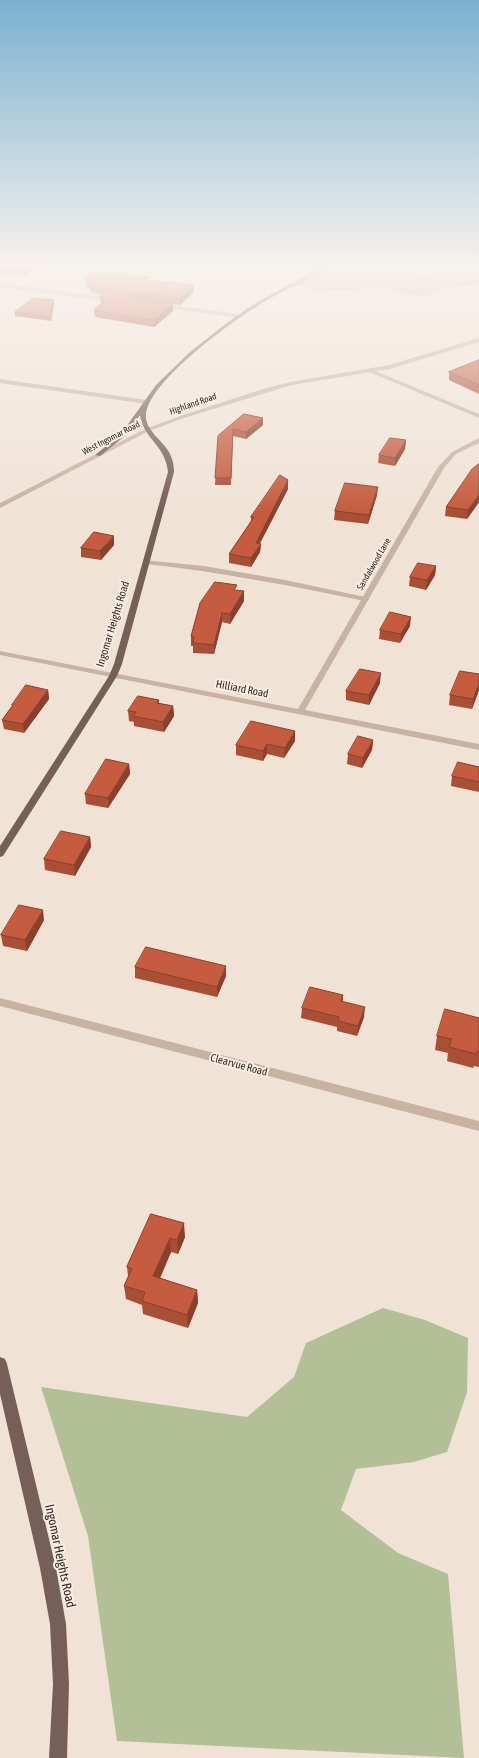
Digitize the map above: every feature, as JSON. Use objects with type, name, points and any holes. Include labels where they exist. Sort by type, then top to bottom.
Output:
[{"type":"main road","points":[[98,455],[123,435],[172,371],[202,347]]},
{"type":"main road","name":"West Ingomar Road","points":[[147,402],[143,415],[147,430]]},
{"type":"main road","name":"Ingomar Heights Road","points":[[0,854],[113,676],[123,649],[167,490],[171,464],[165,448],[147,430]]},
{"type":"main road","name":"Ingomar Heights Road","points":[[0,1364],[48,1568],[58,1624],[61,1684],[58,1758]]},
{"type":"street","name":"Highland Road","points":[[147,430],[265,390],[292,383],[390,368],[457,347]]},
{"type":"street","points":[[371,371],[479,416]]},
{"type":"street","points":[[0,381],[147,402]]},
{"type":"street","name":"West Ingomar Road","points":[[0,506],[147,430]]},
{"type":"street","name":"Sandalwood Lane","points":[[300,712],[441,467],[454,454],[479,440]]},
{"type":"street","points":[[146,562],[160,562],[226,572],[285,582],[365,599]]},
{"type":"street","name":"Hilliard Road","points":[[0,654],[479,747]]},
{"type":"street","name":"Clearvue Road","points":[[0,1002],[479,1126]]},
{"type":"green space","points":[[383,1308],[425,1320],[468,1338],[467,1392],[447,1452],[414,1462],[356,1469],[341,1510],[398,1553],[448,1574],[464,1758],[117,1741],[88,1536],[41,1387],[247,1417],[294,1377],[306,1343]]},
{"type":"building","points":[[479,360],[479,385],[449,372]]},
{"type":"building","points":[[244,414],[263,418],[246,432],[233,429],[231,478],[215,478],[218,436]]},
{"type":"building","points":[[390,438],[406,440],[395,458],[379,455]]},
{"type":"building","points":[[479,464],[479,495],[468,510],[446,507],[472,469]]},
{"type":"building","points":[[280,475],[288,480],[256,543],[261,544],[251,558],[229,554],[254,517],[251,517]]},
{"type":"building","points":[[345,483],[378,487],[369,515],[335,511]]},
{"type":"building","points":[[94,532],[114,536],[100,551],[81,548]]},
{"type":"building","points":[[418,563],[436,566],[427,580],[410,577]]},
{"type":"building","points":[[215,582],[237,585],[234,590],[244,591],[230,614],[222,613],[214,645],[193,643],[194,637],[191,636],[200,603]]},
{"type":"building","points":[[390,612],[411,617],[401,634],[380,630]]},
{"type":"building","points":[[360,669],[381,673],[369,695],[346,691]]},
{"type":"building","points":[[460,671],[479,674],[479,684],[473,699],[450,695]]},
{"type":"building","points":[[26,685],[48,690],[23,724],[2,720],[13,705]]},
{"type":"building","points":[[138,696],[159,700],[157,703],[173,706],[163,722],[133,716],[136,712],[128,711]]},
{"type":"building","points":[[251,721],[295,731],[285,748],[267,744],[263,751],[236,745]]},
{"type":"building","points":[[358,736],[373,740],[363,758],[348,754]]},
{"type":"building","points":[[106,759],[129,764],[108,798],[85,794]]},
{"type":"building","points":[[458,762],[479,767],[479,782],[452,776]]},
{"type":"building","points":[[61,831],[90,837],[74,865],[44,859]]},
{"type":"building","points":[[19,905],[43,910],[25,940],[1,935]]},
{"type":"building","points":[[146,947],[226,966],[217,987],[135,967]]},
{"type":"building","points":[[310,987],[343,995],[341,1001],[365,1007],[358,1026],[338,1021],[339,1017],[302,1008]]},
{"type":"building","points":[[445,1009],[479,1018],[479,1052],[477,1051],[476,1054],[449,1047],[452,1039],[437,1036]]},
{"type":"building","points":[[151,1214],[184,1223],[177,1240],[170,1238],[153,1276],[197,1290],[187,1315],[142,1301],[145,1292],[124,1286],[132,1269],[127,1267]]}]
